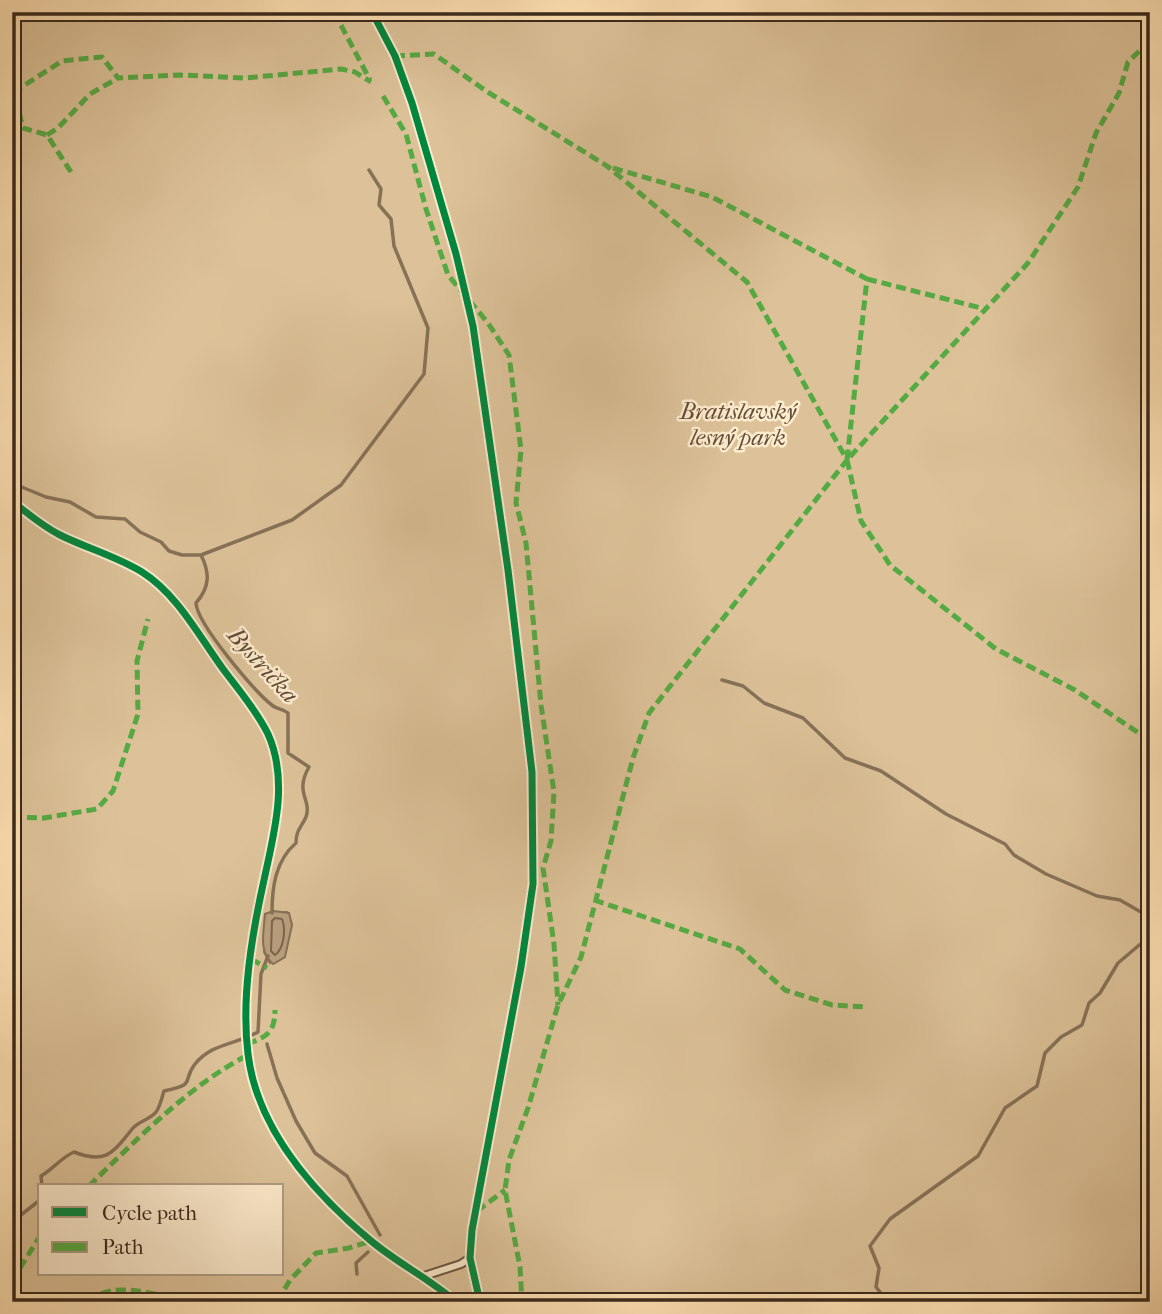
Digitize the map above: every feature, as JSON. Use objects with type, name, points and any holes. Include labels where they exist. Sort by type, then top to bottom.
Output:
[{"type":"lane","points":[[372,12],[396,56],[412,103],[456,254],[473,326],[508,569],[532,772],[533,884],[521,967],[473,1213],[470,1258],[480,1302]]},
{"type":"lane","points":[[12,501],[57,533],[131,566],[160,586],[197,632],[268,734],[276,763],[277,814],[258,907],[249,976],[247,1037],[257,1091],[293,1162],[371,1241],[456,1302]]},
{"type":"lane","points":[[421,1277],[461,1264],[470,1258]]},
{"type":"green space","name":"Bratislavský lesný park","points":[[12,12],[1150,12],[1150,1302],[12,1302]],"holes":[[[287,912],[292,925],[270,963],[264,952],[265,914]]]},
{"type":"water","points":[[273,911],[289,913],[292,925],[285,957],[273,964],[265,954],[263,941],[265,914]]},
{"type":"waterway","points":[[201,555],[292,520],[341,485],[424,374],[428,328],[394,246],[391,219],[379,205],[381,189],[369,170]]},
{"type":"waterway","name":"Bystrička","points":[[12,483],[46,497],[70,502],[96,517],[125,519],[140,532],[161,542],[169,551],[182,555],[201,555],[207,580],[196,603],[199,613],[216,641],[254,687],[273,706],[288,713],[288,753],[309,767],[303,783],[306,817],[296,843],[279,866],[274,885],[272,913]]},
{"type":"waterway","points":[[722,680],[743,686],[764,703],[803,718],[845,758],[881,771],[946,814],[1005,844],[1014,855],[1046,874],[1097,896],[1120,900],[1146,915]]},
{"type":"waterway","points":[[888,1302],[876,1287],[879,1268],[870,1246],[890,1219],[978,1156],[1005,1108],[1037,1086],[1045,1053],[1061,1037],[1082,1025],[1089,1003],[1100,993],[1118,963],[1144,941],[1146,915],[1150,910]]},
{"type":"waterway","name":"Bystrička","points":[[42,1184],[41,1176],[74,1152],[94,1157],[114,1150],[136,1126],[156,1112],[164,1091],[175,1089],[187,1082],[191,1070],[202,1057],[216,1048],[258,1032],[261,974],[268,956]]},
{"type":"waterway","points":[[267,1044],[277,1078],[296,1121],[315,1153],[347,1176],[380,1235]]},
{"type":"waterway","name":"Bystrička","points":[[12,1222],[38,1202]]},
{"type":"waterway","points":[[357,1274],[356,1263],[368,1252]]},
{"type":"marked path","points":[[334,12],[370,80]]},
{"type":"marked path","points":[[613,168],[712,197],[867,279],[847,460],[1028,263],[1078,187],[1096,133],[1119,93],[1128,62],[1150,41]]},
{"type":"marked path","points":[[395,56],[434,54],[486,91],[607,166],[747,282],[847,460],[649,713],[633,758],[581,957],[558,1005],[528,1108],[509,1160],[505,1190],[520,1267],[522,1302]]},
{"type":"marked path","points":[[71,172],[47,135],[23,128],[14,92],[62,61],[102,57],[118,78],[180,75],[245,78],[341,69],[355,72],[371,82]]},
{"type":"marked path","points":[[47,135],[58,128],[90,94],[118,78]]},
{"type":"marked path","points":[[383,96],[406,134],[426,209],[448,275],[488,323],[509,355],[521,450],[516,503],[526,543],[541,705],[554,792],[551,841],[543,868],[554,944],[558,1005]]},
{"type":"marked path","points":[[867,279],[985,309]]},
{"type":"marked path","points":[[847,460],[861,521],[890,565],[996,649],[1075,690],[1143,736]]},
{"type":"marked path","points":[[12,817],[44,818],[97,809],[113,791],[138,714],[137,661],[148,619]]},
{"type":"marked path","points":[[594,900],[740,949],[785,990],[832,1005],[867,1007]]},
{"type":"marked path","points":[[251,959],[267,968]]},
{"type":"marked path","points":[[247,1044],[268,1033],[273,1024],[275,1010]]},
{"type":"marked path","points":[[91,1184],[144,1132],[185,1097],[248,1055]]},
{"type":"marked path","points":[[477,1211],[505,1190]]},
{"type":"marked path","points":[[12,1281],[38,1239]]},
{"type":"marked path","points":[[277,1302],[290,1280],[316,1253],[349,1248],[371,1241]]},
{"type":"marked path","points":[[89,1302],[98,1295],[122,1290],[149,1293],[185,1302]]},
{"type":"marked path","points":[[497,1302],[515,1302]]},
{"type":"cycle path","points":[[372,12],[395,56],[412,103],[456,254],[473,326],[508,570],[532,772],[533,884],[521,967],[472,1230],[470,1258],[480,1302]]},
{"type":"cycle path","points":[[12,501],[53,531],[122,561],[155,581],[187,616],[264,725],[274,752],[279,788],[275,826],[255,922],[247,989],[246,1033],[254,1082],[263,1108],[291,1158],[329,1202],[380,1248],[456,1302]]}]
